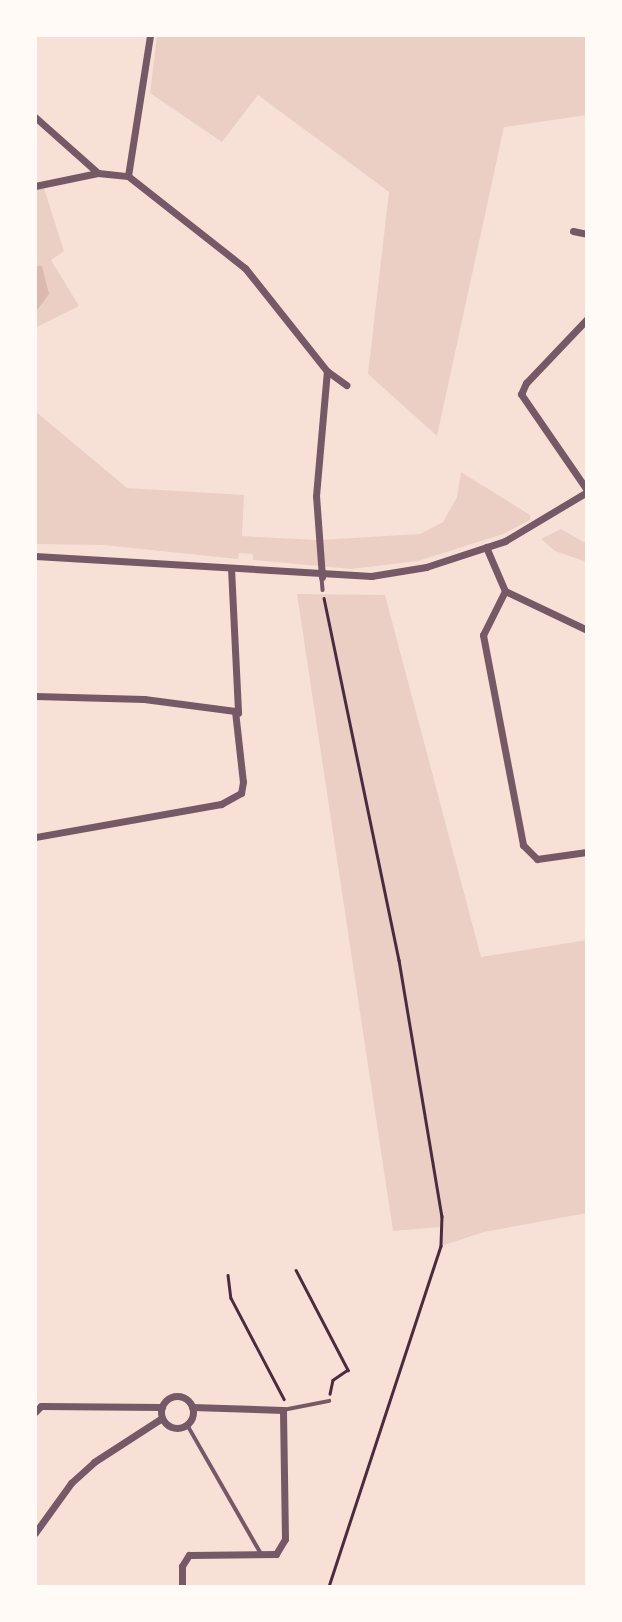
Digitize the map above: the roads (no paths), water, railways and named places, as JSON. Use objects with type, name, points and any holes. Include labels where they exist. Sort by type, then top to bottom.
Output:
[{"type":"street","points":[[128,176],[150,35]]},
{"type":"street","points":[[35,117],[98,173]]},
{"type":"street","points":[[35,186],[98,173],[128,176],[245,268],[327,371],[346,385]]},
{"type":"street","points":[[573,231],[587,234]]},
{"type":"street","points":[[35,556],[144,559],[322,577],[403,572],[486,547],[532,528],[587,491],[521,394],[526,383],[587,319]]},
{"type":"street","points":[[322,577],[316,496],[327,371]]},
{"type":"street","points":[[486,547],[505,592],[587,630]]},
{"type":"street","points":[[35,837],[234,799],[243,782],[231,568]]},
{"type":"street","points":[[505,592],[483,635],[523,845],[537,859],[587,852]]},
{"type":"street","points":[[35,696],[157,700],[238,713]]},
{"type":"street","points":[[35,1412],[41,1406],[162,1407],[176,1396],[192,1407],[283,1410],[285,1539],[276,1554],[189,1555],[182,1566],[182,1587]]},
{"type":"street","points":[[162,1407],[162,1418],[170,1426],[187,1424],[192,1407]]},
{"type":"street","points":[[35,1533],[79,1476],[162,1418]]},
{"type":"lane","points":[[322,577],[323,590]]},
{"type":"lane","points":[[283,1410],[329,1401]]},
{"type":"lane","points":[[187,1424],[263,1555]]}]
